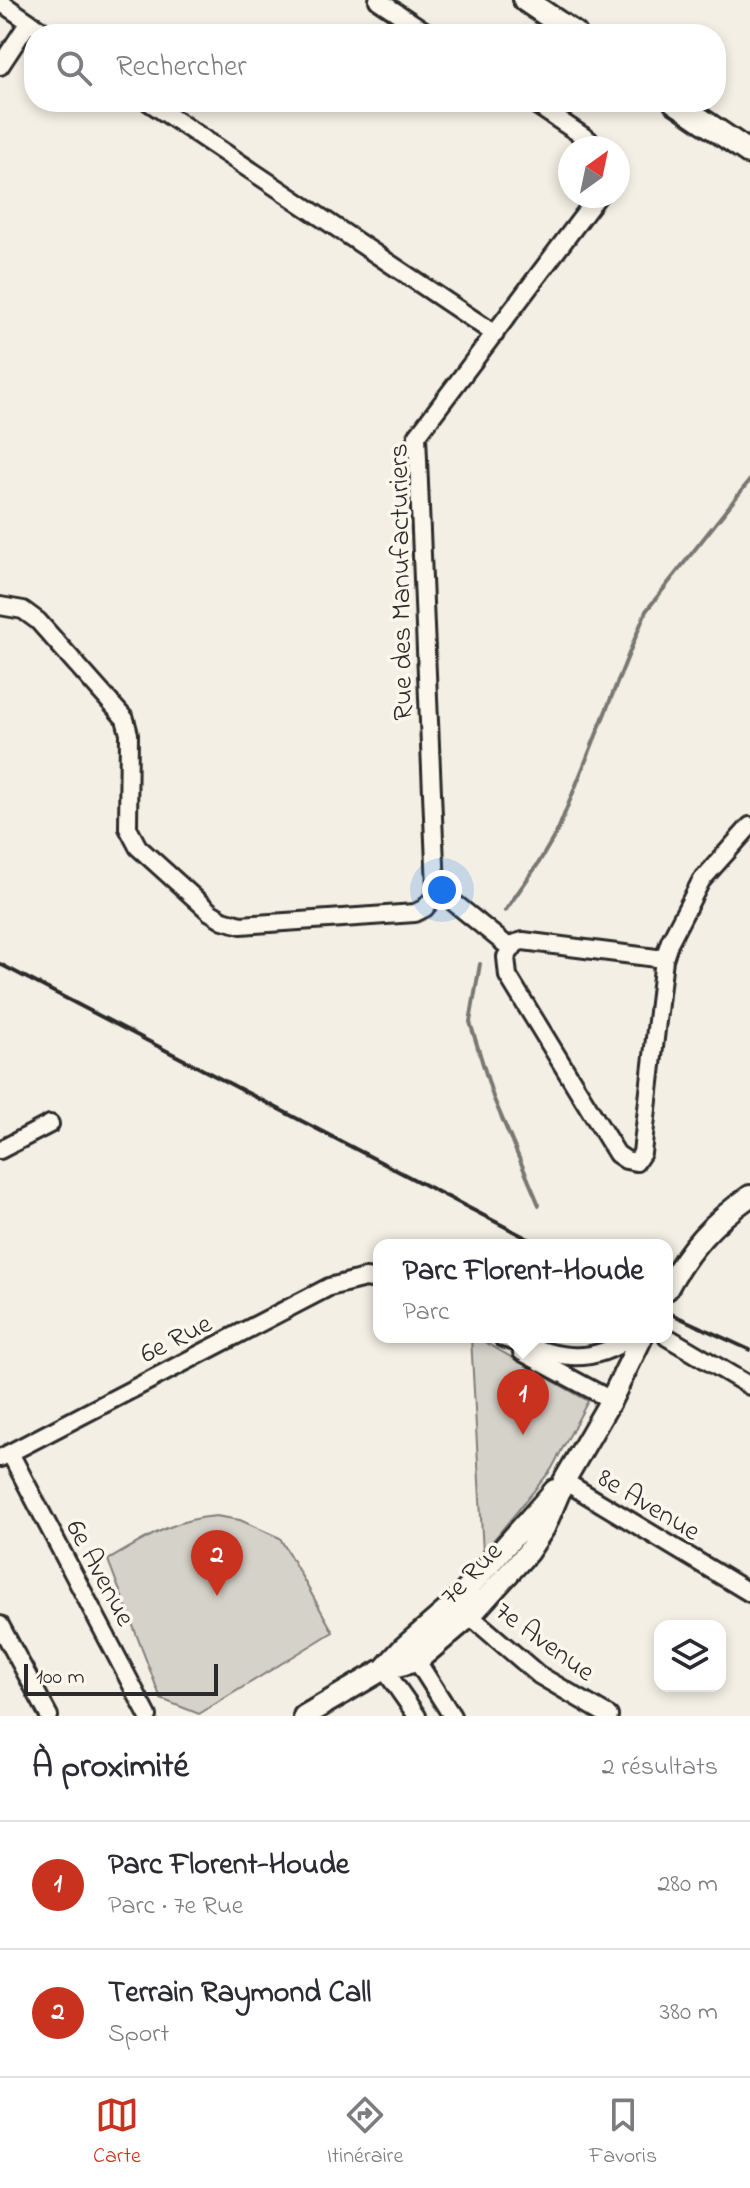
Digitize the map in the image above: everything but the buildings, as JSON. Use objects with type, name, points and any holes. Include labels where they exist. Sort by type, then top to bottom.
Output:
[{"type":"highway","points":[[525,0],[560,24]]},
{"type":"highway","points":[[690,112],[750,153]]},
{"type":"main road","points":[[673,1278],[685,1256],[702,1236],[750,1196]]},
{"type":"main road","name":"7e Rue","points":[[304,1716],[384,1669],[417,1661],[462,1610],[528,1552],[544,1528],[564,1481],[611,1400],[639,1343]]},
{"type":"main road","name":"7e Rue","points":[[384,1669],[404,1647],[462,1610]]},
{"type":"street","points":[[378,0],[414,24]]},
{"type":"street","points":[[0,2],[32,24]]},
{"type":"street","points":[[0,66],[24,30]]},
{"type":"street","points":[[164,112],[495,334]]},
{"type":"street","points":[[547,112],[583,136]]},
{"type":"street","name":"Rue des Manufacturiers","points":[[436,888],[417,436],[589,208]]},
{"type":"street","points":[[0,606],[23,610],[38,621],[125,719],[129,734],[128,828],[132,838],[210,912],[241,925],[415,913],[425,908],[436,888],[510,948]]},
{"type":"street","points":[[664,959],[523,941],[510,948],[506,957],[508,976],[617,1154],[636,1162],[642,1153],[664,959],[670,941],[701,881],[750,826]]},
{"type":"street","points":[[0,1150],[50,1124]]},
{"type":"street","name":"6e Rue","points":[[5,1455],[329,1287],[365,1278],[373,1279]]},
{"type":"street","points":[[673,1341],[750,1386]]},
{"type":"street","points":[[510,1343],[611,1400]]},
{"type":"street","points":[[519,1343],[571,1358],[590,1357],[622,1343]]},
{"type":"street","name":"6e Avenue","points":[[5,1455],[148,1716]]},
{"type":"street","name":"8e Avenue","points":[[564,1481],[750,1593]]},
{"type":"street","name":"7e Avenue","points":[[462,1610],[539,1675],[609,1716]]},
{"type":"street","points":[[0,1625],[49,1716]]},
{"type":"street","points":[[417,1661],[452,1716]]},
{"type":"street","points":[[384,1669],[417,1716]]},
{"type":"shaded area","points":[[471,1343],[486,1343],[588,1401],[551,1470],[483,1553]]},
{"type":"shaded area","points":[[216,1516],[240,1520],[280,1538],[333,1632],[199,1714],[161,1699],[108,1560],[173,1526]]},
{"type":"waterway","points":[[505,911],[558,830],[646,611],[750,480]]},
{"type":"waterway","points":[[480,964],[470,1022],[493,1097],[539,1205]]},
{"type":"railway","points":[[0,964],[528,1239]]},
{"type":"railway","points":[[673,1315],[750,1350]]},
{"type":"place","name":"Parc Florent-Houde","points":[[523,1435]]},
{"type":"place","name":"Terrain Raymond Call","points":[[217,1596]]}]
